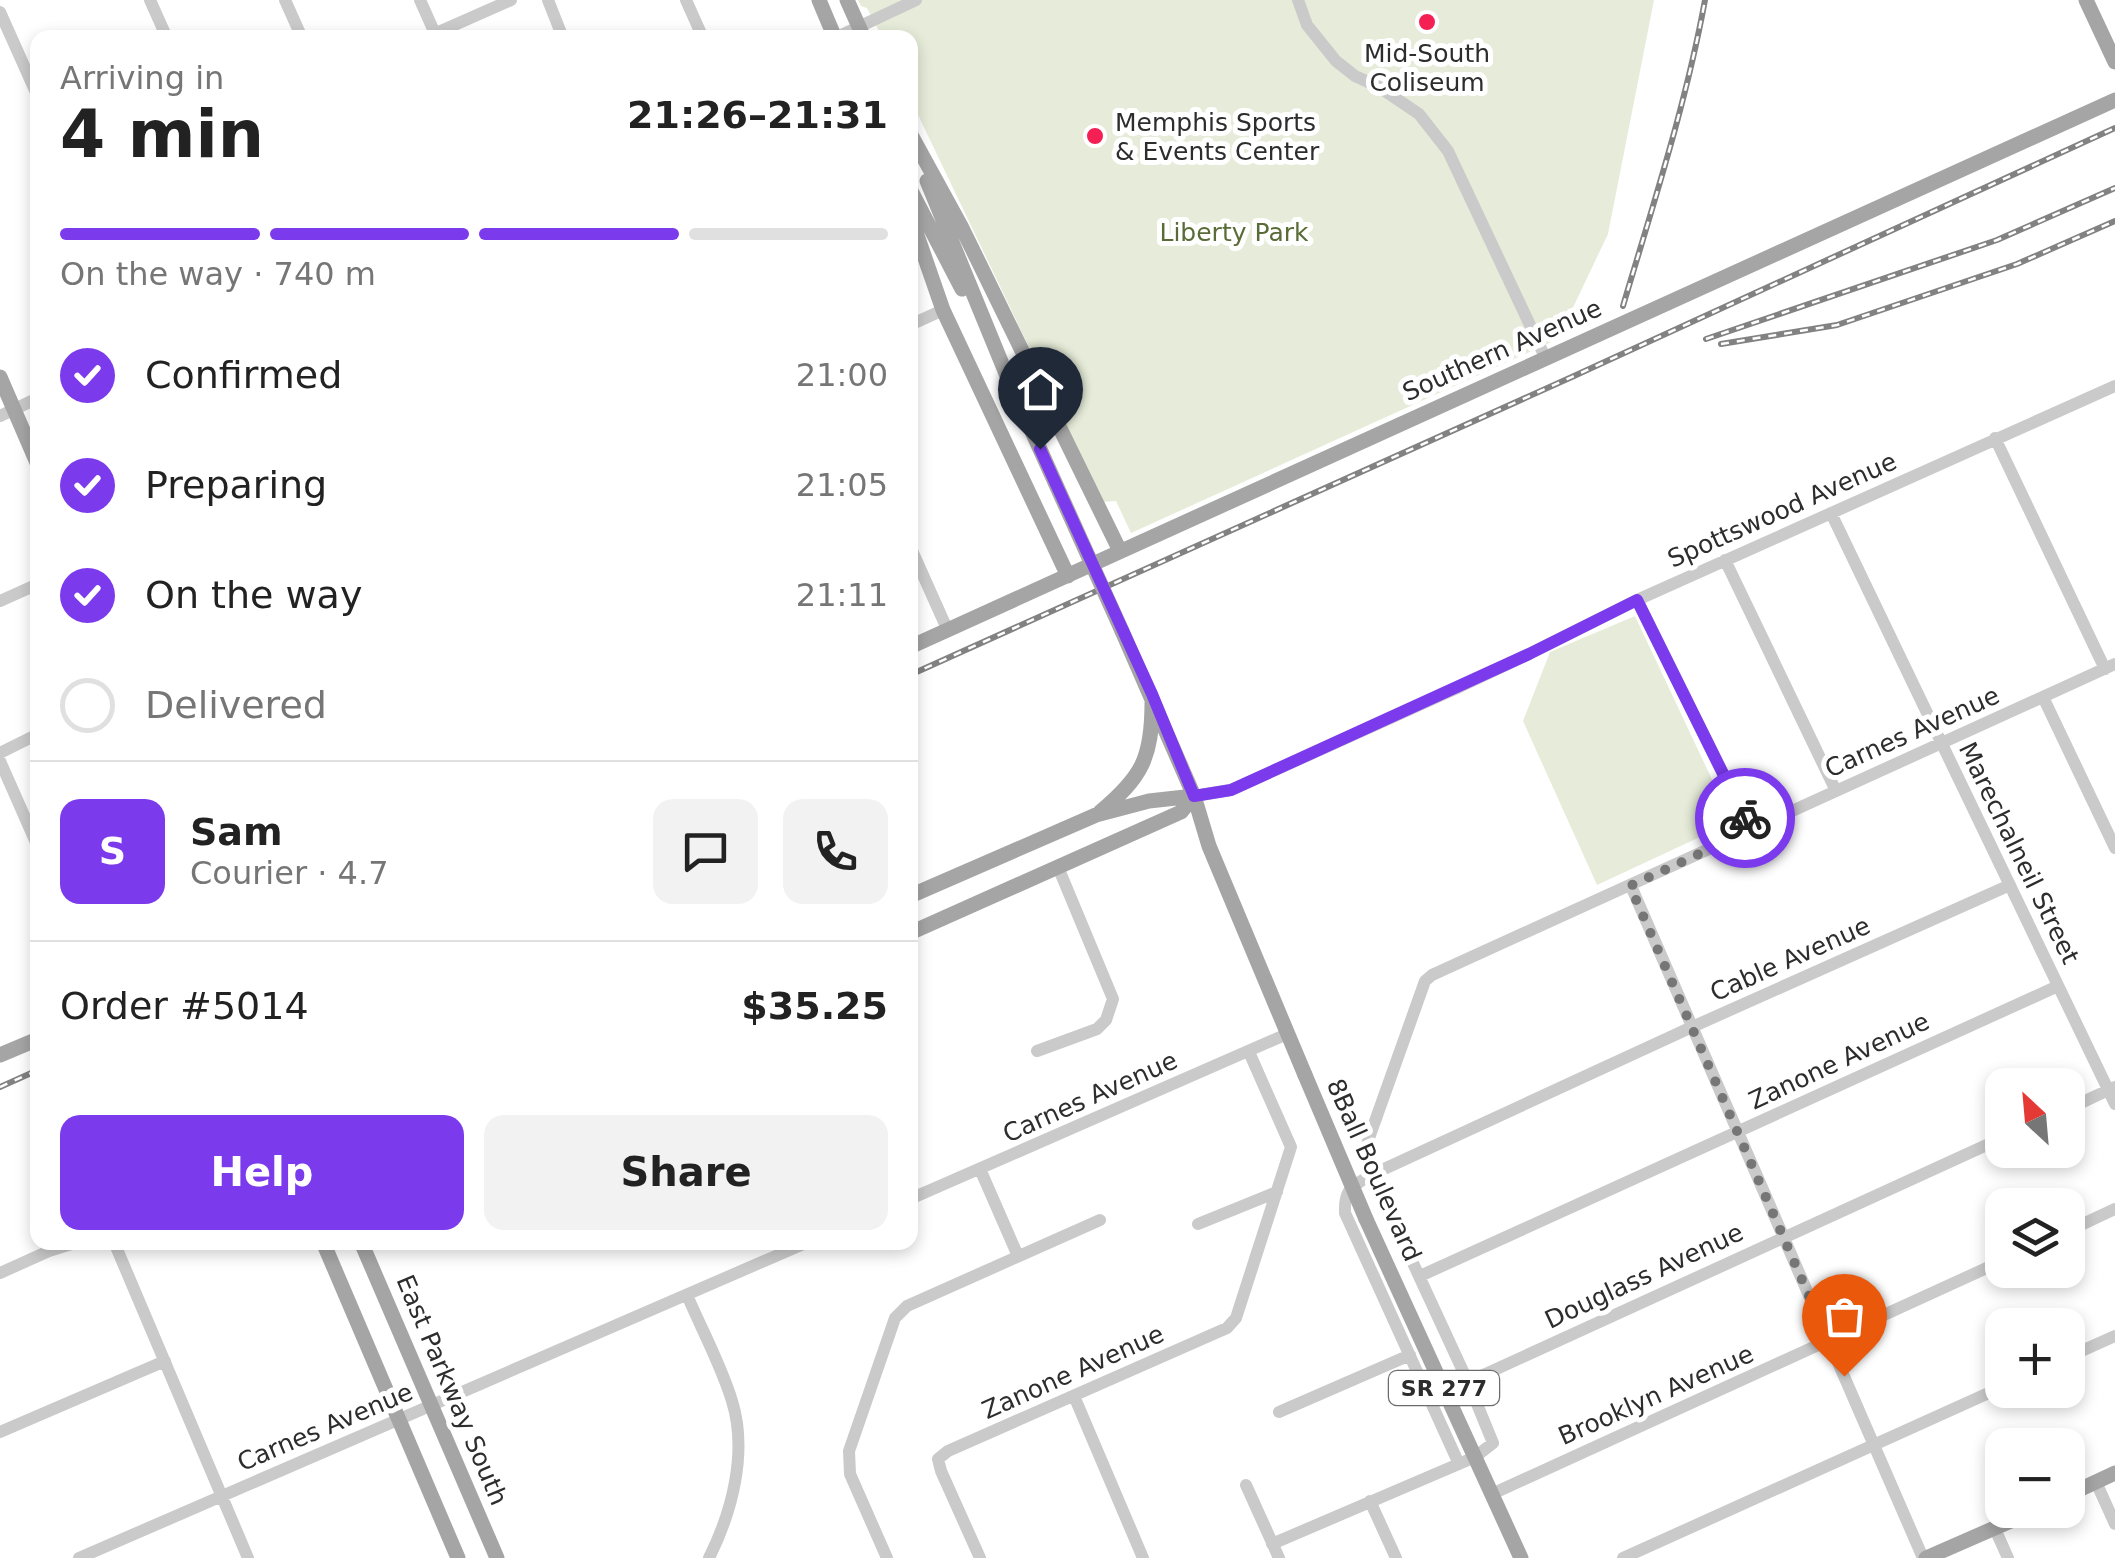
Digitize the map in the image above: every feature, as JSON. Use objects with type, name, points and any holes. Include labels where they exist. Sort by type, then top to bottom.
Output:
[{"type":"main road","points":[[819,0],[832,30]]},
{"type":"main road","points":[[847,0],[860,30]]},
{"type":"main road","points":[[2086,0],[2115,62]]},
{"type":"main road","name":"Southern Avenue","points":[[918,644],[2115,100]]},
{"type":"main road","points":[[918,151],[962,226],[1120,551]]},
{"type":"main road","name":"SR 277","points":[[918,157],[1005,372],[1152,694],[1194,796]]},
{"type":"main road","name":"SR 277","points":[[918,204],[1005,372]]},
{"type":"main road","points":[[918,239],[943,310],[1068,576]]},
{"type":"main road","points":[[0,376],[6,412],[30,452]]},
{"type":"main road","points":[[1096,815],[1133,780],[1144,762],[1150,742],[1152,694]]},
{"type":"main road","points":[[918,893],[1096,815],[1149,801],[1194,796]]},
{"type":"main road","points":[[918,929],[1180,812],[1194,796]]},
{"type":"main road","name":"8Ball Boulevard","points":[[1194,796],[1209,846],[1287,1034],[1521,1558]]},
{"type":"main road","points":[[0,1055],[30,1042]]},
{"type":"main road","points":[[326,1250],[458,1558]]},
{"type":"main road","name":"East Parkway South","points":[[364,1250],[496,1558]]},
{"type":"main road","points":[[2085,1488],[2115,1473]]},
{"type":"main road","points":[[1924,1558],[1995,1529]]},
{"type":"street","points":[[0,3],[7,0]]},
{"type":"street","points":[[150,0],[164,30]]},
{"type":"street","points":[[285,0],[298,30]]},
{"type":"street","points":[[420,0],[430,30]]},
{"type":"street","points":[[445,30],[511,0]]},
{"type":"street","points":[[548,0],[561,30]]},
{"type":"street","points":[[686,0],[699,30]]},
{"type":"street","points":[[864,30],[916,0]]},
{"type":"street","points":[[1298,0],[1307,25],[1336,62],[1420,114],[1448,151],[1545,357]]},
{"type":"street","points":[[0,12],[30,80]]},
{"type":"street","points":[[918,321],[943,310]]},
{"type":"street","name":"Spottswood Avenue","points":[[1194,796],[1231,790],[1457,688],[1637,600],[2115,386]]},
{"type":"street","points":[[6,412],[30,402]]},
{"type":"street","points":[[1996,438],[2110,666]]},
{"type":"street","name":"Marechalneil Street","points":[[1830,513],[2058,986],[2112,1088],[2115,1104]]},
{"type":"street","points":[[1726,560],[1836,791]]},
{"type":"street","points":[[918,564],[948,630]]},
{"type":"street","points":[[0,601],[30,588]]},
{"type":"street","points":[[1637,600],[1751,830]]},
{"type":"street","name":"Carnes Avenue","points":[[1371,1175],[1363,1155],[1424,981],[1432,975],[2110,666]]},
{"type":"street","points":[[2043,697],[2115,848]]},
{"type":"street","points":[[0,753],[30,738]]},
{"type":"street","points":[[0,761],[30,830]]},
{"type":"street","points":[[1037,1051],[1097,1030],[1106,1020],[1113,999],[1058,867]]},
{"type":"street","name":"Cable Avenue","points":[[1371,1175],[2010,885]]},
{"type":"street","points":[[1630,886],[1924,1558]]},
{"type":"street","name":"Zanone Avenue","points":[[1420,1276],[2058,986]]},
{"type":"street","name":"Carnes Avenue","points":[[918,1196],[1287,1034]]},
{"type":"street","points":[[1198,1224],[1277,1192],[1291,1147],[1249,1052]]},
{"type":"street","points":[[2085,1101],[2112,1088]]},
{"type":"street","name":"Douglass Avenue","points":[[1468,1382],[1985,1146]]},
{"type":"street","points":[[980,1169],[1018,1256]]},
{"type":"street","points":[[1272,1544],[1370,1501],[1459,1464],[1475,1457],[1492,1443],[1468,1382],[1371,1175],[1348,1190],[1345,1213],[1459,1464]]},
{"type":"street","name":"Zanone Avenue","points":[[980,1558],[938,1458],[1228,1328],[1236,1318],[1277,1192]]},
{"type":"street","points":[[2085,1223],[2115,1210]]},
{"type":"street","points":[[888,1558],[850,1474],[848,1451],[895,1318],[907,1306],[1100,1220]]},
{"type":"street","points":[[0,1273],[52,1250]]},
{"type":"street","points":[[117,1250],[248,1558]]},
{"type":"street","name":"Carnes Avenue","points":[[80,1558],[789,1250]]},
{"type":"street","name":"Brooklyn Avenue","points":[[1492,1494],[1985,1269]]},
{"type":"street","points":[[687,1294],[733,1402],[739,1441],[734,1491],[708,1558]]},
{"type":"street","points":[[2085,1349],[2115,1336]]},
{"type":"street","points":[[1279,1412],[1410,1355]]},
{"type":"street","points":[[0,1432],[165,1361]]},
{"type":"street","points":[[1623,1558],[1985,1395]]},
{"type":"street","points":[[1074,1396],[1143,1558]]},
{"type":"street","points":[[2096,1482],[2115,1524]]},
{"type":"street","points":[[1246,1485],[1279,1558]]},
{"type":"street","points":[[1370,1501],[1396,1558]]},
{"type":"street","points":[[1995,1529],[2008,1558]]},
{"type":"green space","name":"Liberty Park","points":[[858,0],[1654,0],[1608,234],[1558,339],[1131,533],[1116,501],[1103,502],[918,115],[918,30],[878,30],[867,8]]},
{"type":"green space","points":[[1635,616],[1732,822],[1597,885],[1523,721],[1550,652]]},
{"type":"railway","points":[[1623,306],[1679,116],[1705,0]]},
{"type":"railway","points":[[918,671],[2115,128]]},
{"type":"railway","points":[[1706,339],[1997,240],[2115,188]]},
{"type":"railway","points":[[1721,344],[1837,325],[2017,264],[2115,221]]},
{"type":"railway","points":[[0,1087],[30,1074]]},
{"type":"way so far","points":[[1745,818],[1751,830],[1630,886],[1844,1376]]},
{"type":"place","name":"Mid-South Coliseum","points":[[1427,22]]},
{"type":"place","name":"Memphis Sports & Events Center","points":[[1095,136]]},
{"type":"route","points":[[1040,449],[1194,796],[1231,790],[1529,654],[1637,600],[1745,818]]}]
